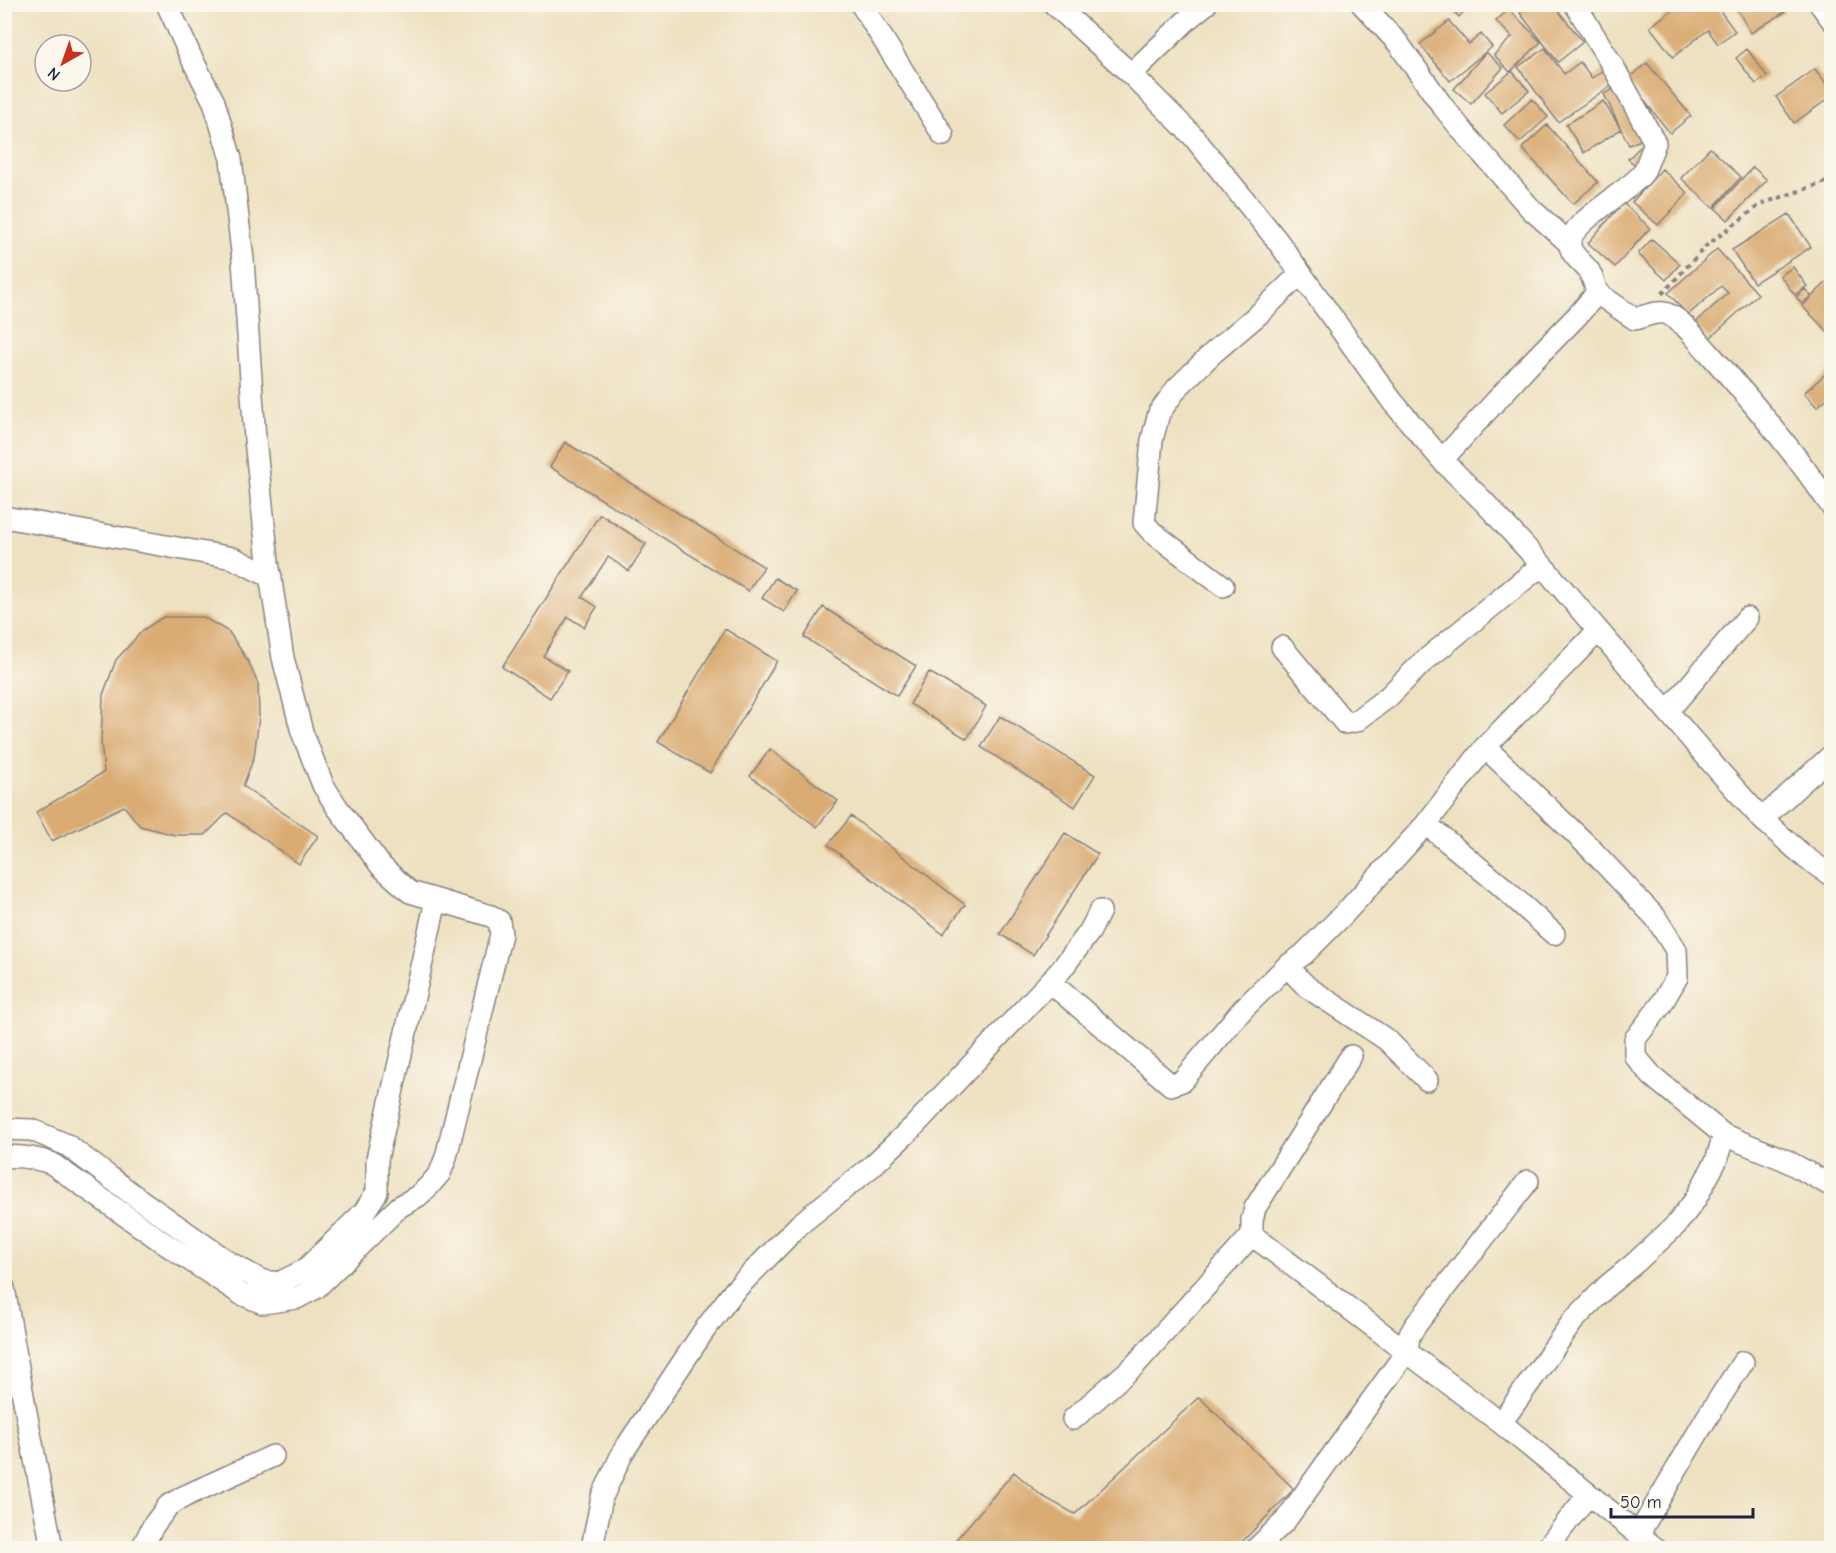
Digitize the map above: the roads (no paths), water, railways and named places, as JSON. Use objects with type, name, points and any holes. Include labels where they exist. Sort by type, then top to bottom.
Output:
[{"type":"street","points":[[4,1158],[15,1156],[35,1158],[51,1163],[164,1244],[241,1294],[263,1303],[297,1298],[316,1288],[399,1207],[418,1196],[440,1173],[446,1157],[501,934],[499,921],[490,916],[410,892],[381,866],[323,785],[302,732],[283,658],[266,540],[255,439],[243,260],[231,159],[214,102],[167,4]]},
{"type":"street","points":[[861,4],[943,135]]},
{"type":"street","points":[[1054,4],[1131,74],[1192,135],[1276,239],[1392,401],[1442,460],[1542,565],[1716,769],[1762,819],[1806,858],[1832,876]]},
{"type":"street","points":[[1131,74],[1206,4]]},
{"type":"street","points":[[1362,4],[1398,43],[1466,135],[1531,209],[1569,243],[1571,250],[1595,282],[1597,293],[1635,319],[1668,313],[1688,328],[1774,430],[1832,507]]},
{"type":"street","points":[[1569,243],[1572,234],[1589,217],[1644,172],[1655,143],[1614,68],[1575,4]]},
{"type":"street","points":[[1820,4],[1832,20]]},
{"type":"street","points":[[1223,586],[1152,532],[1144,523],[1152,440],[1159,413],[1177,388],[1300,274]]},
{"type":"street","points":[[1442,460],[1597,293]]},
{"type":"street","points":[[4,517],[233,558],[271,577]]},
{"type":"street","points":[[233,558],[266,540]]},
{"type":"street","points":[[1282,647],[1346,723],[1356,722],[1388,696],[1423,662],[1542,565]]},
{"type":"street","points":[[1668,711],[1747,618]]},
{"type":"street","points":[[1050,982],[1171,1085],[1182,1081],[1243,1009],[1344,914],[1426,824],[1485,747],[1598,631]]},
{"type":"street","points":[[1485,747],[1590,848],[1656,918],[1676,950],[1677,977],[1661,1005],[1635,1039],[1635,1056],[1652,1076],[1724,1135],[1785,1160],[1832,1186]]},
{"type":"street","points":[[1762,819],[1832,755]]},
{"type":"street","points":[[1426,824],[1499,884],[1554,934]]},
{"type":"street","points":[[4,1129],[32,1130],[66,1145],[230,1263],[262,1281],[279,1283],[305,1270],[364,1212],[377,1192],[377,1159],[436,901]]},
{"type":"street","points":[[592,1548],[602,1497],[623,1452],[734,1291],[800,1224],[871,1167],[914,1126],[1050,982],[1090,931],[1100,911]]},
{"type":"street","points":[[1287,966],[1307,987],[1386,1040],[1427,1080]]},
{"type":"street","points":[[1073,1419],[1134,1366],[1252,1235],[1255,1208],[1351,1056]]},
{"type":"street","points":[[1501,1423],[1573,1321],[1607,1286],[1676,1225],[1695,1200],[1716,1161],[1724,1135]]},
{"type":"street","points":[[1257,1548],[1285,1521],[1407,1352],[1409,1336],[1415,1326],[1528,1181]]},
{"type":"street","points":[[1252,1235],[1501,1423],[1655,1548]]},
{"type":"street","points":[[4,1288],[52,1548]]},
{"type":"street","points":[[1638,1535],[1706,1419],[1743,1362]]},
{"type":"street","points":[[142,1548],[153,1526],[168,1506],[273,1456]]},
{"type":"street","points":[[1547,1548],[1588,1495]]}]
